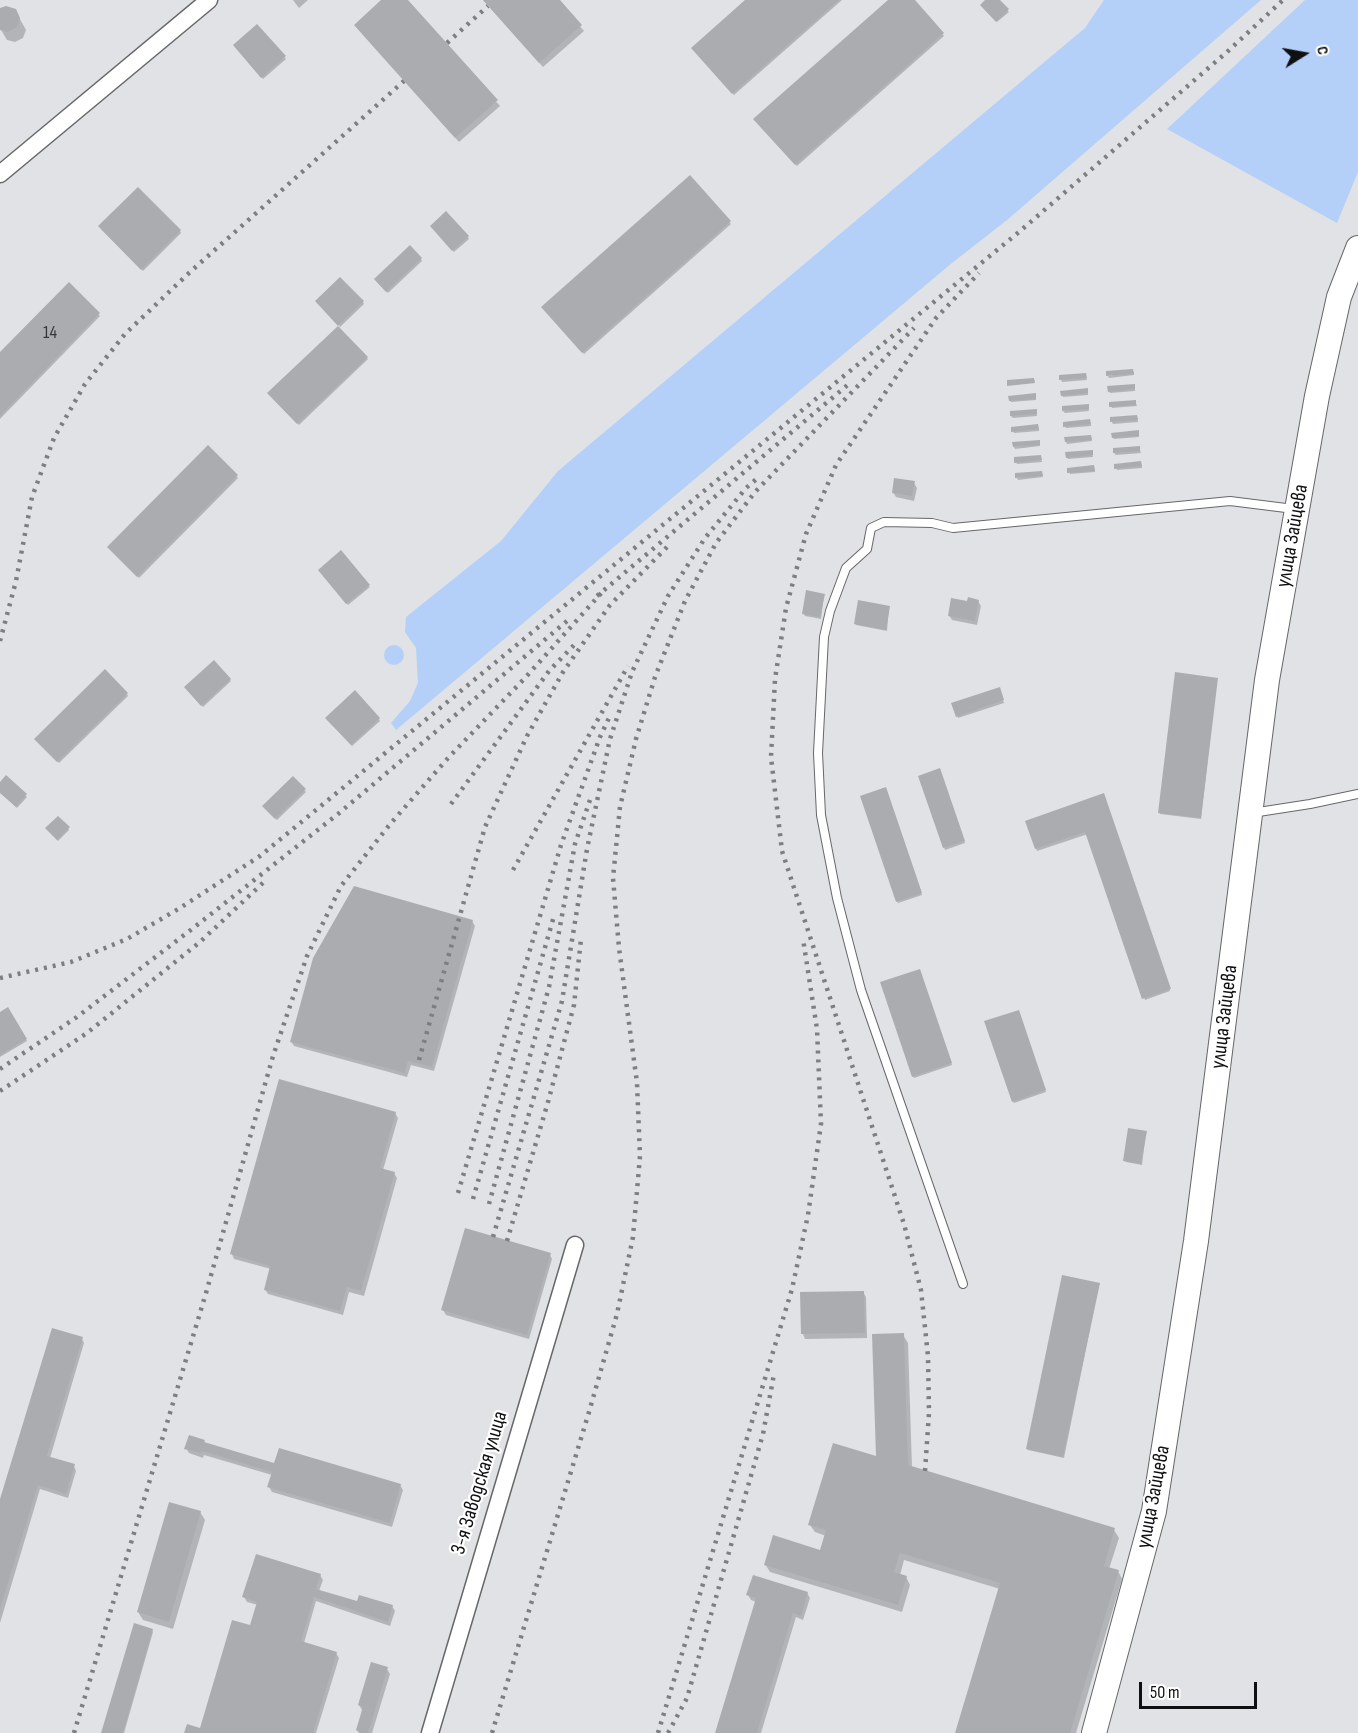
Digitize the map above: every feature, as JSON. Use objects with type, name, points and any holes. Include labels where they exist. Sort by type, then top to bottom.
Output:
[{"type":"street","points":[[0,174],[209,0]]},
{"type":"street","name":"улица Зайцева","points":[[1094,1733],[1154,1511],[1196,1241],[1252,813],[1267,680],[1317,396],[1339,297],[1358,248]]},
{"type":"street","name":"3-я Заводская улица","points":[[430,1733],[575,1245]]},
{"type":"lane","points":[[963,1284],[861,990],[837,898],[821,815],[818,753],[824,637],[830,611],[846,568],[867,549],[871,528],[884,522],[932,523],[953,528],[1230,501],[1297,510]]},
{"type":"lane","points":[[1252,813],[1358,794]]},
{"type":"shaded area","points":[[1104,0],[1261,0],[1007,220],[952,263],[396,730],[391,723],[410,701],[418,683],[416,648],[405,632],[406,617],[501,541],[558,471],[1085,28]]},
{"type":"shaded area","points":[[1305,0],[1358,0],[1358,172],[1337,223],[1167,129]]},
{"type":"shaded area","points":[[394,645],[401,648],[404,655],[401,662],[394,665],[387,662],[384,655],[387,648]]},
{"type":"building","points":[[381,0],[408,0],[498,100],[455,138],[354,25]]},
{"type":"building","points":[[483,0],[560,0],[582,25],[539,63]]},
{"type":"building","points":[[745,0],[839,0],[732,94],[691,48]]},
{"type":"building","points":[[888,0],[915,0],[944,33],[795,165],[753,119]]},
{"type":"building","points":[[985,0],[1000,0],[1009,9],[996,22],[980,5]]},
{"type":"building","points":[[6,6],[16,9],[20,18],[17,27],[8,32],[0,30],[0,8]]},
{"type":"building","points":[[257,24],[286,56],[261,78],[233,45]]},
{"type":"building","points":[[690,175],[731,221],[582,353],[541,307]]},
{"type":"building","points":[[138,187],[181,230],[141,270],[98,226]]},
{"type":"building","points":[[446,211],[469,236],[452,251],[430,226]]},
{"type":"building","points":[[410,245],[422,258],[386,292],[374,279]]},
{"type":"building","points":[[340,277],[364,301],[338,326],[315,301]]},
{"type":"building","points":[[69,282],[100,313],[0,416],[0,352]]},
{"type":"building","points":[[338,326],[368,357],[297,424],[267,393]]},
{"type":"building","points":[[1133,369],[1134,374],[1106,376],[1106,371]]},
{"type":"building","points":[[1086,373],[1087,378],[1059,380],[1059,375]]},
{"type":"building","points":[[1034,378],[1035,383],[1007,386],[1007,380]]},
{"type":"building","points":[[1135,384],[1135,389],[1108,392],[1107,386]]},
{"type":"building","points":[[1088,388],[1088,393],[1061,396],[1060,391]]},
{"type":"building","points":[[1036,393],[1036,399],[1009,401],[1008,396]]},
{"type":"building","points":[[1136,400],[1136,405],[1109,407],[1109,402]]},
{"type":"building","points":[[1089,404],[1089,409],[1062,411],[1062,406]]},
{"type":"building","points":[[1037,409],[1037,414],[1010,416],[1010,411]]},
{"type":"building","points":[[1137,415],[1138,420],[1110,422],[1110,417]]},
{"type":"building","points":[[1090,419],[1091,424],[1063,427],[1063,422]]},
{"type":"building","points":[[1038,424],[1039,429],[1011,432],[1011,427]]},
{"type":"building","points":[[1139,430],[1139,436],[1112,438],[1111,433]]},
{"type":"building","points":[[1091,435],[1092,440],[1065,442],[1064,437]]},
{"type":"building","points":[[1040,440],[1040,445],[1013,447],[1012,442]]},
{"type":"building","points":[[208,445],[238,475],[137,577],[107,547]]},
{"type":"building","points":[[1140,446],[1140,451],[1113,453],[1113,448]]},
{"type":"building","points":[[1093,450],[1093,455],[1066,458],[1065,452]]},
{"type":"building","points":[[1041,455],[1042,460],[1014,463],[1014,457]]},
{"type":"building","points":[[1141,461],[1142,466],[1114,469],[1114,464]]},
{"type":"building","points":[[1094,465],[1095,471],[1067,473],[1067,468]]},
{"type":"building","points":[[1042,471],[1043,476],[1015,478],[1015,473]]},
{"type":"building","points":[[894,478],[915,481],[912,496],[892,493]]},
{"type":"building","points":[[341,550],[370,585],[346,604],[318,570]]},
{"type":"building","points":[[806,590],[825,594],[820,617],[802,614]]},
{"type":"building","points":[[968,597],[979,600],[975,621],[948,616],[951,598],[967,601]]},
{"type":"building","points":[[858,600],[890,606],[886,630],[854,624]]},
{"type":"building","points":[[214,660],[231,679],[201,706],[184,687]]},
{"type":"building","points":[[105,669],[128,693],[57,762],[34,739]]},
{"type":"building","points":[[1175,672],[1218,678],[1201,818],[1158,813]]},
{"type":"building","points":[[1000,687],[1004,700],[956,717],[951,703]]},
{"type":"building","points":[[355,690],[380,718],[351,745],[325,718]]},
{"type":"building","points":[[940,768],[965,841],[943,848],[918,776]]},
{"type":"building","points":[[6,775],[27,794],[16,807],[0,793],[0,782]]},
{"type":"building","points":[[293,776],[306,789],[275,819],[262,806]]},
{"type":"building","points":[[886,787],[922,893],[896,902],[860,796]]},
{"type":"building","points":[[1104,793],[1171,989],[1142,999],[1085,832],[1035,849],[1025,821]]},
{"type":"building","points":[[58,816],[70,827],[57,840],[45,828]]},
{"type":"building","points":[[354,886],[473,920],[432,1067],[408,1061],[405,1073],[290,1042],[313,958]]},
{"type":"building","points":[[920,969],[952,1063],[912,1077],[880,982]]},
{"type":"building","points":[[8,1007],[27,1039],[0,1055],[0,1012]]},
{"type":"building","points":[[1019,1010],[1046,1090],[1012,1102],[984,1021]]},
{"type":"building","points":[[279,1079],[396,1112],[380,1168],[395,1172],[361,1291],[347,1287],[340,1311],[264,1290],[270,1266],[230,1254]]},
{"type":"building","points":[[1128,1128],[1147,1131],[1141,1164],[1123,1161]]},
{"type":"building","points":[[465,1228],[551,1253],[527,1335],[441,1310]]},
{"type":"building","points":[[1062,1275],[1100,1283],[1063,1457],[1026,1449]]},
{"type":"building","points":[[864,1291],[865,1333],[801,1334],[800,1292]]},
{"type":"building","points":[[52,1328],[83,1337],[47,1456],[75,1464],[66,1494],[38,1485],[0,1609],[0,1499]]},
{"type":"building","points":[[904,1333],[908,1465],[1115,1528],[1104,1566],[1119,1570],[1070,1733],[955,1733],[1000,1583],[900,1553],[894,1572],[907,1576],[898,1605],[764,1565],[773,1535],[820,1550],[826,1530],[808,1525],[833,1443],[876,1456],[872,1334]]},
{"type":"building","points":[[189,1435],[205,1440],[204,1442],[274,1463],[279,1448],[401,1484],[390,1523],[267,1487],[272,1472],[202,1451],[201,1453],[184,1449]]},
{"type":"building","points":[[169,1502],[201,1511],[169,1622],[137,1612]]},
{"type":"building","points":[[256,1554],[321,1574],[316,1589],[357,1601],[359,1595],[393,1605],[388,1622],[314,1597],[301,1641],[337,1652],[313,1733],[184,1733],[187,1724],[200,1728],[232,1620],[250,1625],[257,1602],[242,1597]]},
{"type":"building","points":[[753,1575],[808,1592],[801,1616],[793,1613],[757,1733],[715,1733],[756,1598],[746,1595]]},
{"type":"building","points":[[134,1623],[153,1629],[123,1733],[101,1733]]},
{"type":"building","points":[[371,1662],[388,1667],[368,1733],[360,1733],[356,1730],[363,1707],[358,1705]]},
{"type":"railway","points":[[0,978],[71,962],[127,939],[260,856],[1019,232],[1227,52],[1283,0]]},
{"type":"railway","points":[[447,43],[488,6]]},
{"type":"railway","points":[[0,641],[16,581],[32,497],[54,438],[85,384],[125,334],[189,273],[404,81]]},
{"type":"railway","points":[[925,1471],[929,1413],[928,1356],[921,1290],[904,1224],[782,851],[771,757],[775,679],[786,608],[806,534],[836,465],[936,318],[979,273]]},
{"type":"railway","points":[[492,1733],[617,1314],[633,1237],[640,1156],[637,1083],[619,948],[613,878],[620,807],[636,739],[655,677],[685,601],[716,543],[755,492],[914,328]]},
{"type":"railway","points":[[597,596],[850,383]]},
{"type":"railway","points":[[493,1237],[562,1001],[587,849],[610,739],[632,672],[668,596],[705,538],[746,488],[760,476]]},
{"type":"railway","points":[[419,1060],[485,827],[527,736],[563,672],[610,605],[670,544]]},
{"type":"railway","points":[[74,1733],[206,1293],[273,1056],[307,956],[341,886],[391,823],[604,590]]},
{"type":"railway","points":[[0,1069],[77,1017],[338,814],[567,621]]},
{"type":"railway","points":[[451,804],[549,671],[576,643]]},
{"type":"railway","points":[[513,870],[628,666]]},
{"type":"railway","points":[[458,1193],[561,845],[609,718]]},
{"type":"railway","points":[[489,1204],[549,987],[575,844],[591,797]]},
{"type":"railway","points":[[0,1091],[87,1033],[200,942],[265,881]]},
{"type":"railway","points":[[473,1199],[554,916]]},
{"type":"railway","points":[[507,1241],[574,1005],[581,939]]},
{"type":"railway","points":[[658,1733],[792,1289],[808,1215],[821,1124],[817,1029],[803,939]]},
{"type":"railway","points":[[668,1733],[687,1698],[763,1434],[774,1374]]}]
